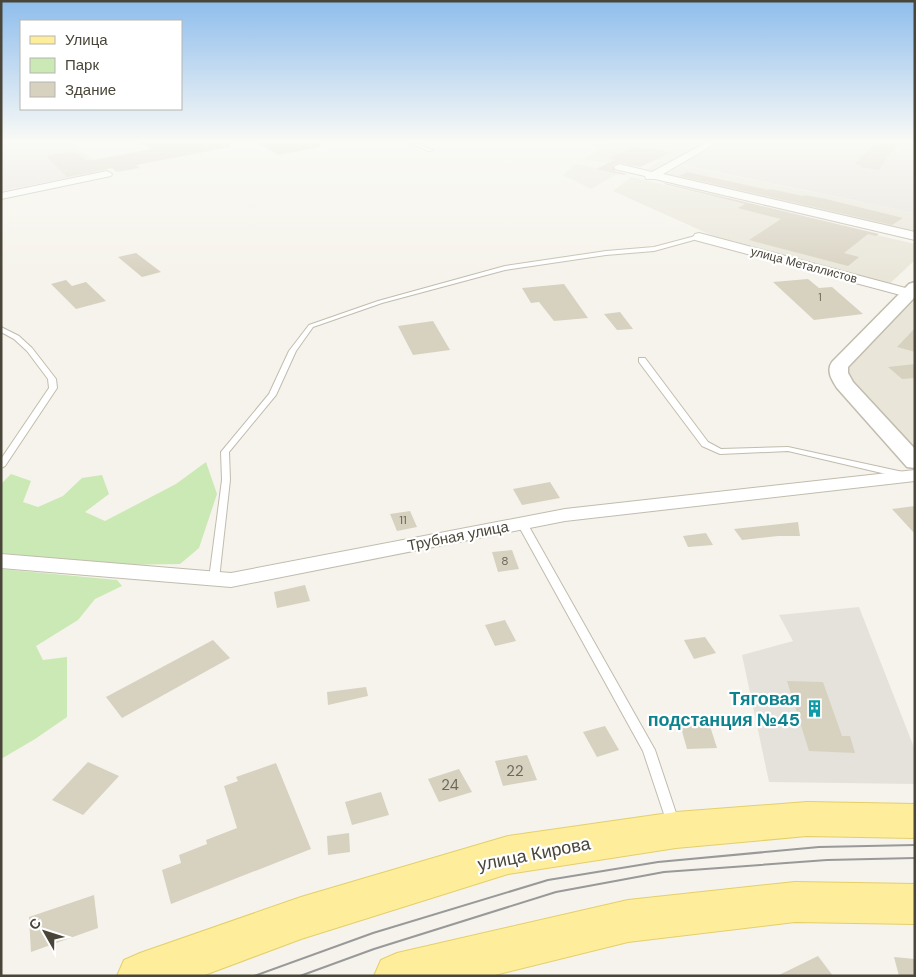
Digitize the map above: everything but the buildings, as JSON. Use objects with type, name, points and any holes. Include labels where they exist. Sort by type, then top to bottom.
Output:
[{"type":"main road","name":"улица Кирова","points":[[140,976],[301,918],[508,855],[676,830],[808,820],[915,821]]},
{"type":"main road","points":[[397,976],[628,921],[795,902],[915,904]]},
{"type":"street","points":[[1,196],[46,187]]},
{"type":"street","points":[[704,187],[915,236]]},
{"type":"street","name":"улица Металлистов","points":[[699,237],[911,290]]},
{"type":"street","points":[[911,290],[842,360],[839,366],[839,373],[844,384],[912,471]]},
{"type":"street","name":"Трубная улица","points":[[1,561],[231,580],[565,515],[912,471]]},
{"type":"lane","points":[[214,579],[226,480],[225,452],[272,395],[293,351],[311,326],[380,302],[505,268],[654,248],[699,237]]},
{"type":"lane","points":[[1,329],[10,332],[20,339],[54,384],[1,466]]},
{"type":"lane","points":[[642,360],[705,444],[714,450],[727,452],[752,449],[788,449],[912,471]]},
{"type":"lane","points":[[522,523],[649,750],[676,830]]},
{"type":"shaded area","points":[[1,187],[23,187],[1,191]]},
{"type":"shaded area","points":[[619,187],[672,187],[915,244],[915,260],[885,288],[722,240],[613,191]]},
{"type":"shaded area","points":[[696,187],[786,187],[915,213],[915,235]]},
{"type":"shaded area","points":[[788,187],[915,187],[915,213]]},
{"type":"shaded area","points":[[915,295],[915,456],[840,366]]},
{"type":"shaded area","points":[[859,607],[915,750],[915,784],[769,782],[742,655],[793,641],[779,615]]},
{"type":"green space","points":[[206,462],[217,494],[199,548],[180,564],[121,565],[1,553],[1,484],[11,474],[31,481],[23,502],[38,507],[63,496],[82,478],[102,475],[109,494],[85,512],[105,521],[176,484]]},
{"type":"green space","points":[[1,569],[117,580],[122,586],[95,599],[78,620],[36,646],[43,660],[67,657],[67,717],[1,759]]},
{"type":"tram line","points":[[254,976],[373,933],[548,880],[658,862],[819,847],[915,845]]},
{"type":"tram line","points":[[300,976],[374,949],[556,892],[664,872],[827,860],[915,858]]},
{"type":"place","name":"Тяговая подстанция №45","points":[[814,709]]}]
